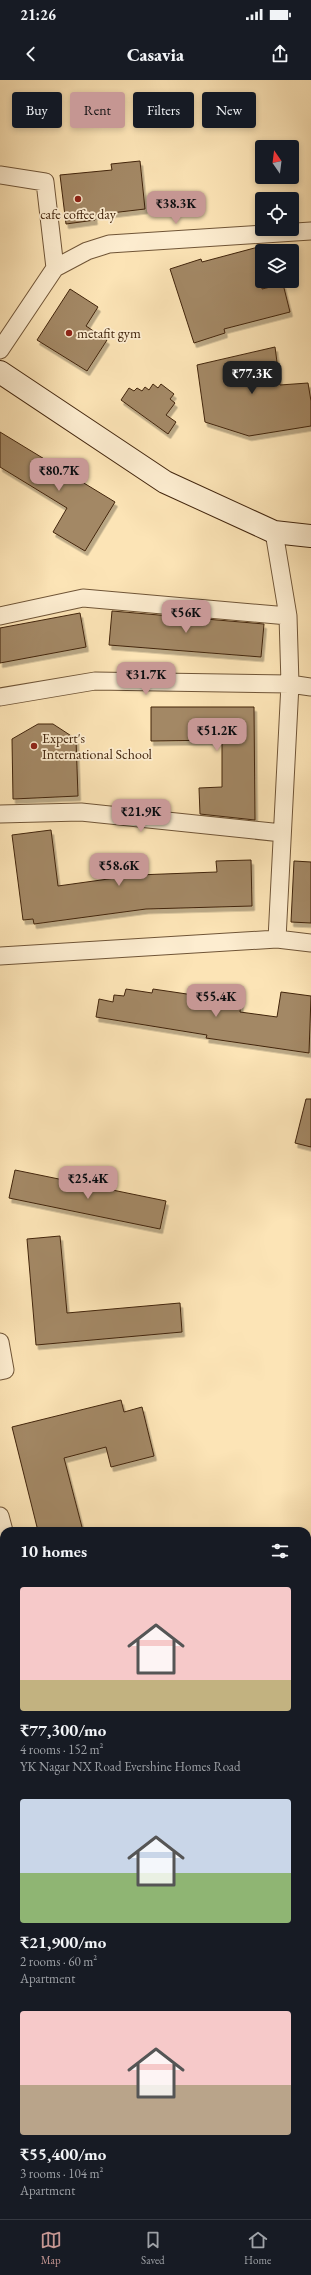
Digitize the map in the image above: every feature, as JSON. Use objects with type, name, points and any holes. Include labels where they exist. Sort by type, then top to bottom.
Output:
[{"type":"street","points":[[0,175],[45,182],[55,268]]},
{"type":"street","points":[[0,350],[55,268],[87,251],[109,244],[311,230]]},
{"type":"street","points":[[0,372],[165,482],[274,532],[311,536]]},
{"type":"street","points":[[274,532],[288,616],[290,684],[277,938]]},
{"type":"street","points":[[0,616],[83,598],[288,616]]},
{"type":"street","points":[[0,697],[95,681],[290,684],[311,687]]},
{"type":"street","points":[[0,814],[81,812],[282,833]]},
{"type":"street","points":[[0,956],[277,938],[311,943]]},
{"type":"street","points":[[0,1342],[5,1370],[0,1371]]},
{"type":"street","points":[[0,1516],[3,1527]]},
{"type":"building","points":[[140,161],[145,209],[94,215],[95,220],[66,224],[60,175],[112,170],[111,164]]},
{"type":"building","points":[[255,248],[255,288],[284,288],[290,312],[224,329],[225,333],[194,343],[170,269],[201,259],[202,262]]},
{"type":"building","name":"metafit gym","points":[[70,289],[98,307],[86,326],[107,340],[87,371],[37,340]]},
{"type":"building","points":[[275,347],[280,385],[308,383],[311,401],[311,426],[249,436],[205,422],[197,365]]},
{"type":"building","points":[[153,384],[158,388],[161,384],[174,394],[170,399],[175,403],[166,415],[176,422],[168,434],[121,400],[129,388],[134,391],[137,388],[142,391],[145,387],[149,390]]},
{"type":"building","points":[[0,432],[115,502],[85,551],[53,532],[67,508],[0,467]]},
{"type":"building","points":[[112,611],[264,624],[261,657],[109,645]]},
{"type":"building","points":[[80,613],[86,647],[0,663],[0,628]]},
{"type":"building","points":[[151,707],[254,707],[255,820],[200,814],[199,788],[222,787],[222,740],[151,741]]},
{"type":"building","points":[[38,724],[53,724],[76,739],[78,796],[13,799],[12,739]]},
{"type":"building","points":[[51,830],[58,886],[137,875],[217,872],[216,861],[251,860],[252,906],[146,909],[34,924],[33,919],[23,920],[12,835]]},
{"type":"building","points":[[294,861],[311,862],[311,923],[291,922]]},
{"type":"building","points":[[126,989],[152,993],[153,989],[241,1002],[240,1012],[277,1017],[281,992],[311,996],[309,1053],[206,1038],[207,1035],[96,1017],[99,999],[113,1002],[114,995],[124,996]]},
{"type":"building","points":[[306,1099],[311,1099],[311,1147],[295,1143]]},
{"type":"building","points":[[15,1170],[166,1201],[160,1229],[9,1198]]},
{"type":"building","points":[[60,1236],[67,1313],[180,1303],[182,1332],[36,1345],[27,1239]]},
{"type":"building","points":[[121,1400],[124,1412],[142,1407],[154,1456],[111,1467],[106,1447],[64,1458],[82,1527],[37,1527],[12,1427]]},
{"type":"place","name":"cafe coffee day","points":[[78,199]]},
{"type":"place","name":"metafit gym","points":[[69,333]]},
{"type":"place","name":"Expert's International School","points":[[34,746]]}]
